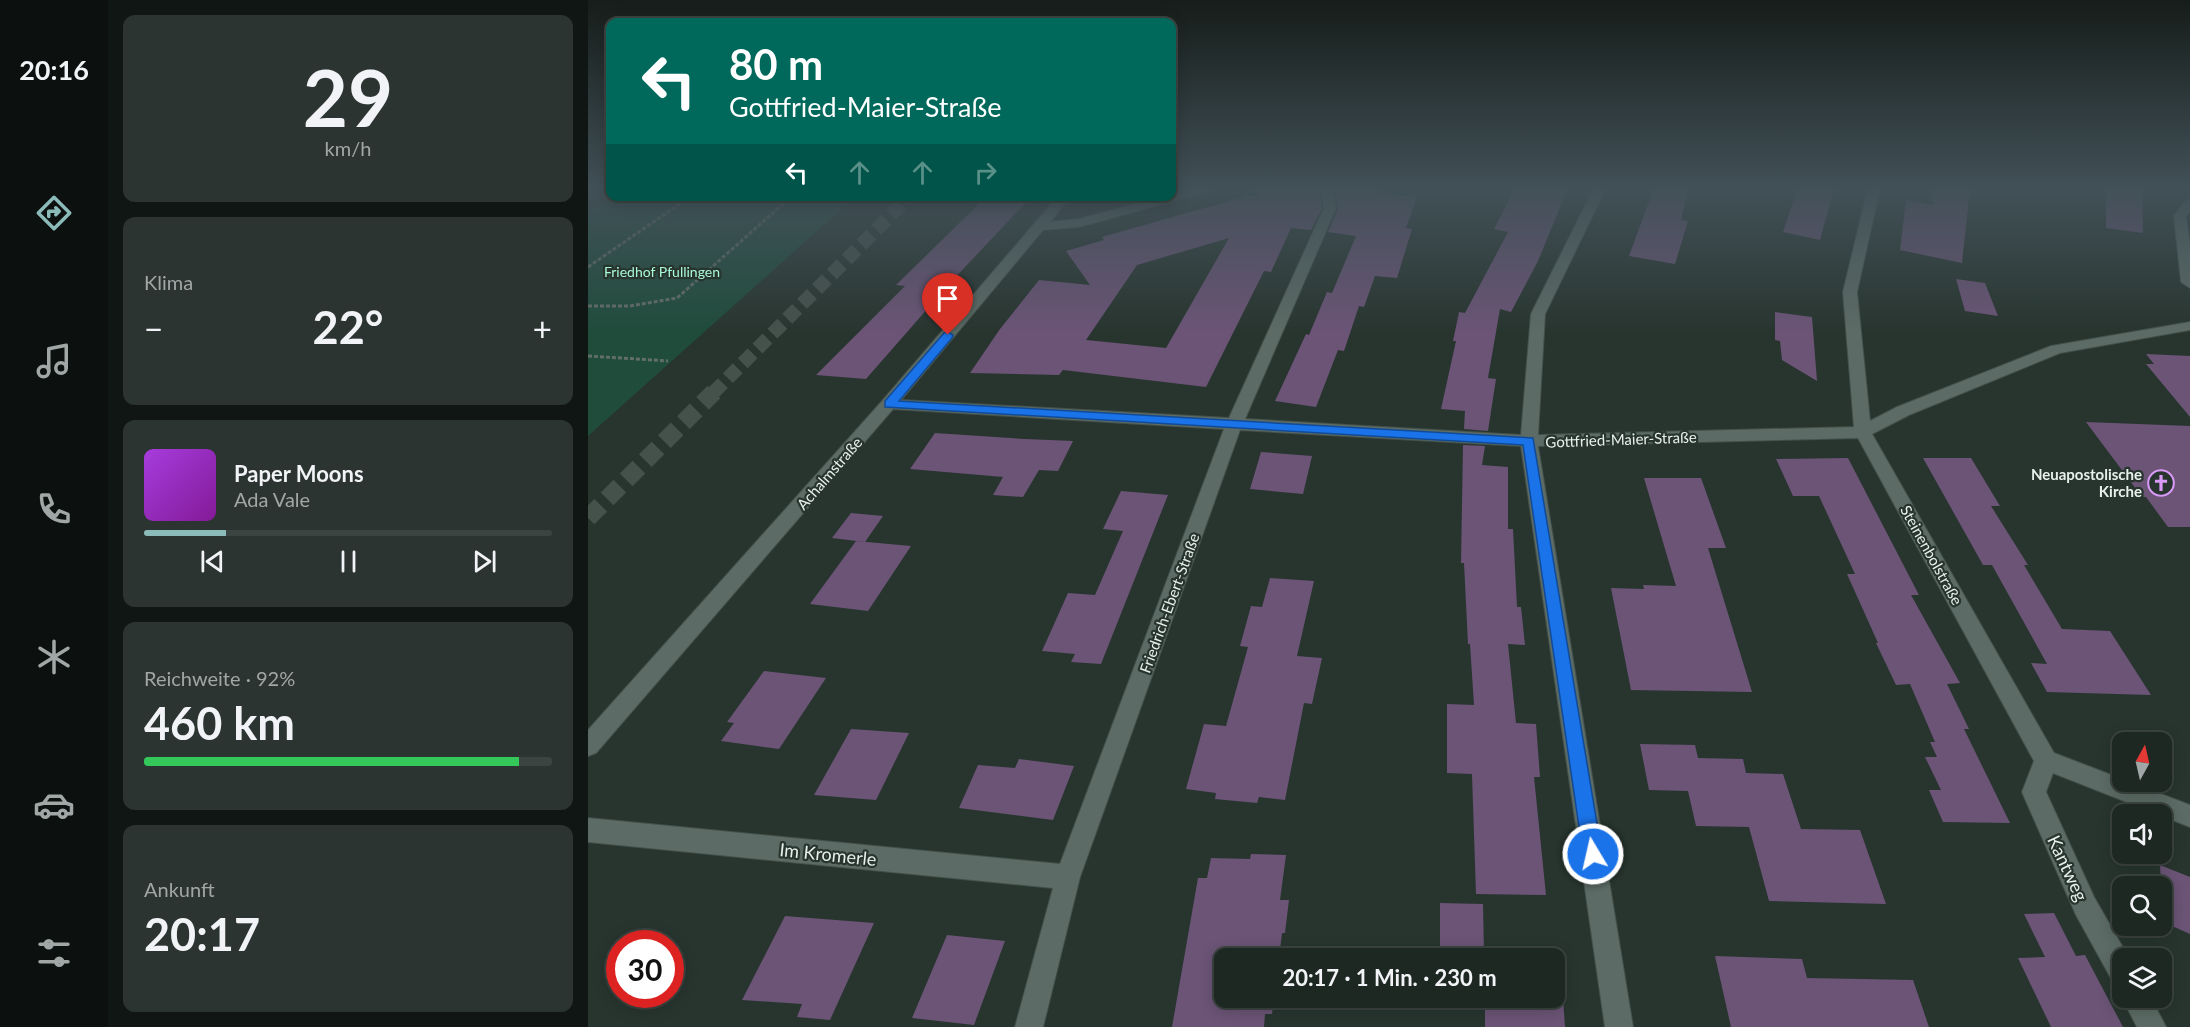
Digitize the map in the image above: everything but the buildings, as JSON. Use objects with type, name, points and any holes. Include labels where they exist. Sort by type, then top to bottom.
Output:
[{"type":"street","name":"Achalmstraße","points":[[588,746],[890,404],[1033,236]]},
{"type":"street","name":"Friedrich-Ebert-Straße","points":[[1029,1027],[1068,877],[1233,425],[1318,236]]},
{"type":"street","points":[[1576,236],[1538,314],[1529,441],[1619,1027]]},
{"type":"street","name":"Steinenbolstraße","points":[[1863,236],[1850,291],[1863,432],[2046,760]]},
{"type":"street","points":[[2182,236],[2190,284]]},
{"type":"street","name":"Gottfried-Maier-Straße","points":[[890,404],[1529,441],[1863,432],[1904,411],[2056,349],[2190,326]]},
{"type":"street","points":[[2046,760],[2190,816]]},
{"type":"street","name":"Kantweg","points":[[2046,760],[2034,792],[2085,906],[2112,955]]},
{"type":"street","name":"Im Kromerle","points":[[588,831],[1068,877]]},
{"type":"street","points":[[2142,1008],[2152,1027]]},
{"type":"path","points":[[588,267],[633,236]]},
{"type":"path","points":[[588,306],[630,306],[677,298],[747,236]]},
{"type":"path","points":[[588,356],[668,361]]},
{"type":"green space","name":"Friedhof Pfullingen","points":[[588,236],[812,236],[588,436]]},
{"type":"tunnel","points":[[588,518],[870,236]]},
{"type":"place","name":"Neuapostolische Kirche","points":[[2161,483]]},
{"type":"route","points":[[948,335],[890,404],[1529,441],[1593,854]]}]
